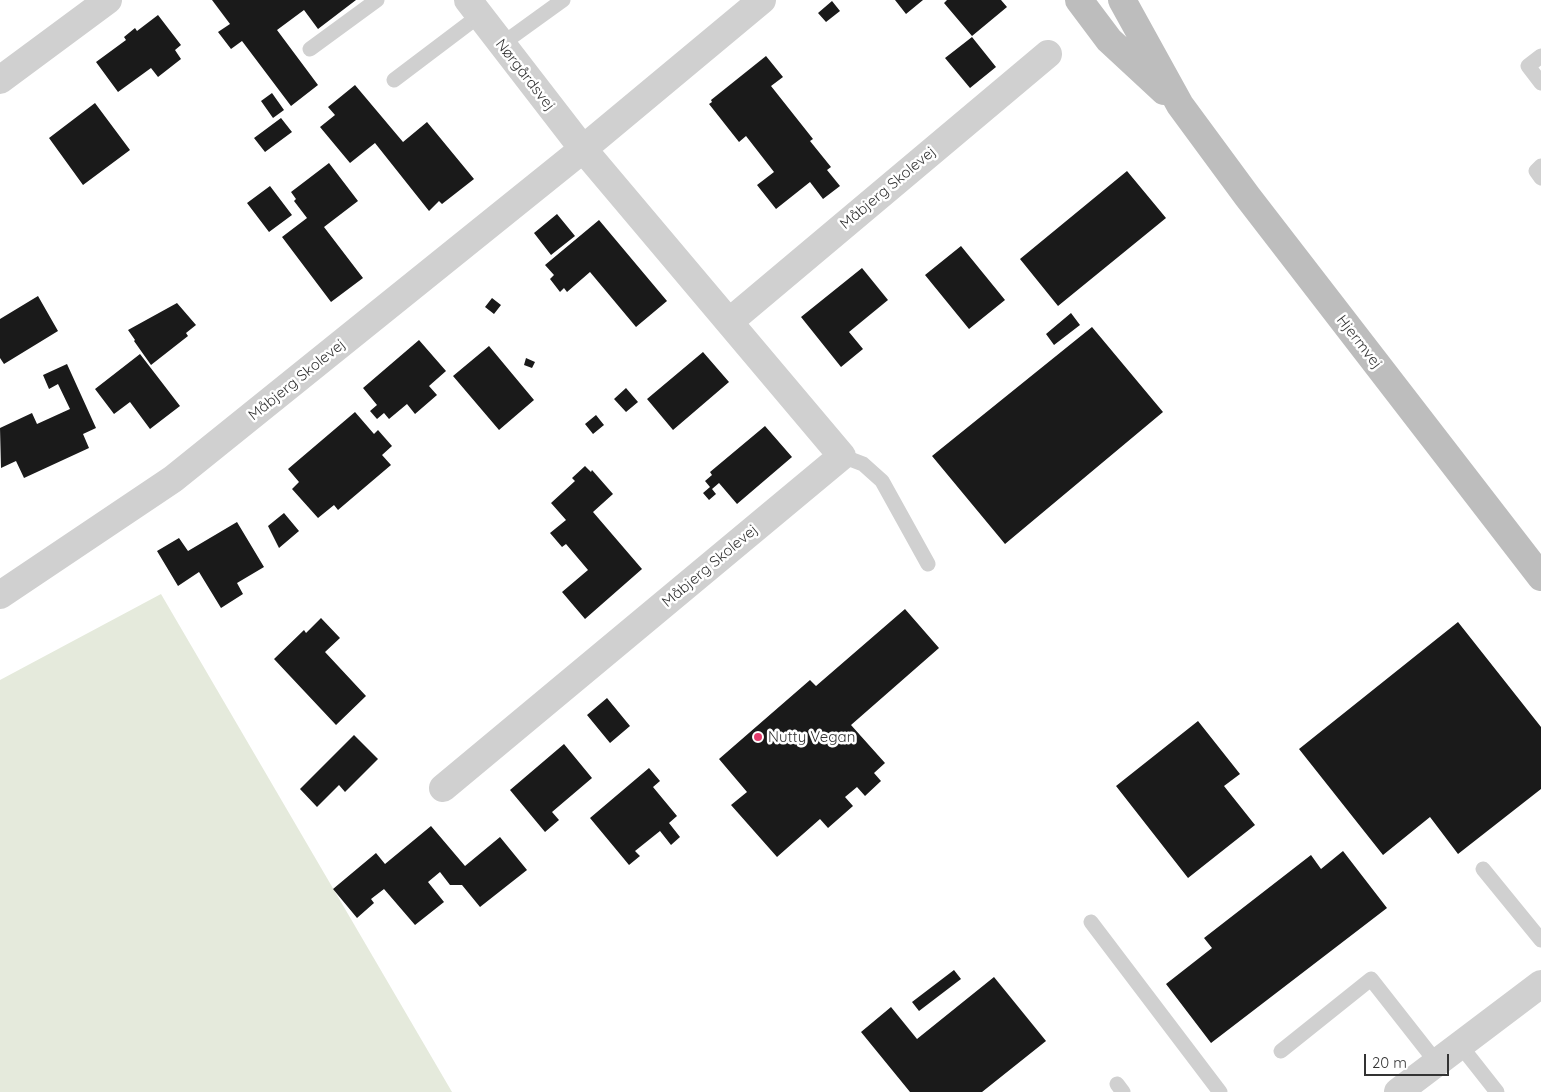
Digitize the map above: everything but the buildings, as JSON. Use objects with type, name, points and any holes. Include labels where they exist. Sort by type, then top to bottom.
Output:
[{"type":"street","points":[[0,80],[108,0]]},
{"type":"street","name":"Måbjerg Skolevej","points":[[0,596],[173,479],[583,149],[762,0]]},
{"type":"street","name":"Hjermvej","points":[[1079,0],[1109,40],[1180,105]]},
{"type":"street","name":"Hjermvej","points":[[1122,0],[1180,105],[1252,204],[1541,577]]},
{"type":"street","name":"Nørgårdsvej","points":[[474,8],[583,149]]},
{"type":"street","name":"Måbjerg Skolevej","points":[[728,322],[1048,54]]},
{"type":"street","points":[[583,149],[842,456]]},
{"type":"street","name":"Måbjerg Skolevej","points":[[443,788],[842,456]]},
{"type":"street","points":[[1398,1092],[1541,984]]},
{"type":"lane","points":[[310,49],[377,0]]},
{"type":"lane","points":[[502,44],[563,0]]},
{"type":"lane","points":[[394,80],[474,8]]},
{"type":"lane","points":[[1541,56],[1528,66],[1541,83]]},
{"type":"lane","points":[[1541,166],[1536,171],[1541,178]]},
{"type":"lane","points":[[842,456],[863,464],[882,481],[928,564]]},
{"type":"lane","points":[[1483,869],[1541,940]]},
{"type":"lane","points":[[1091,922],[1220,1092]]},
{"type":"lane","points":[[1281,1051],[1371,979],[1437,1063]]},
{"type":"lane","points":[[1460,1046],[1497,1092]]},
{"type":"shaded area","points":[[161,594],[452,1092],[0,1092],[0,680]]},
{"type":"place","name":"Nutty Vegan","points":[[758,737]]}]
